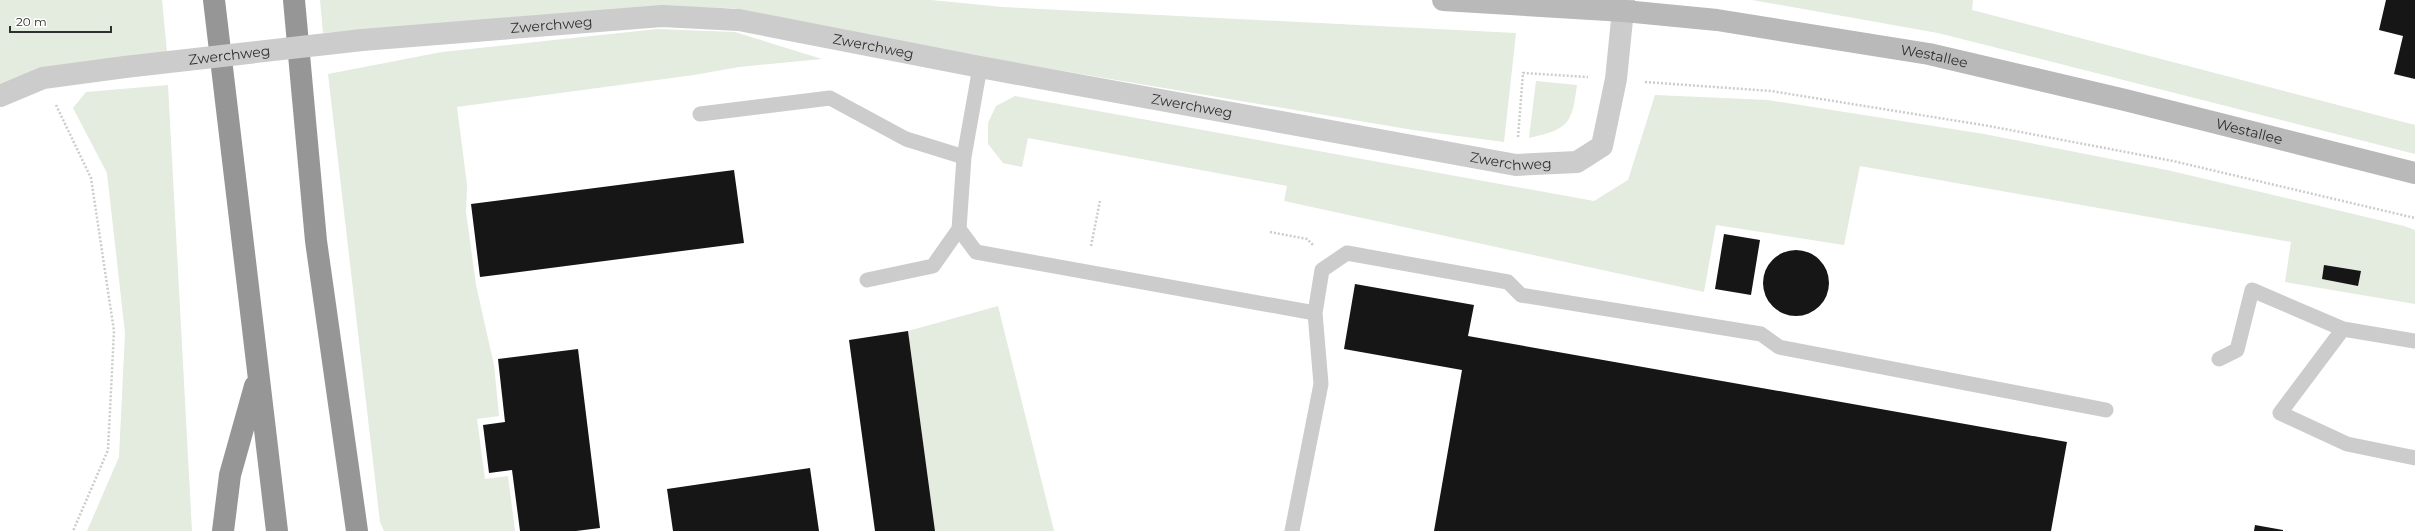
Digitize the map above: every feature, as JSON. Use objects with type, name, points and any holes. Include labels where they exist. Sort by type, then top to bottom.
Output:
[{"type":"highway","points":[[214,0],[277,531]]},
{"type":"highway","points":[[294,0],[316,241],[357,531]]},
{"type":"highway","points":[[224,531],[230,475],[258,376]]},
{"type":"main road","name":"Westallee","points":[[1443,0],[1624,5],[1930,54],[2124,100],[2415,173]]},
{"type":"street","name":"Zwerchweg","points":[[0,96],[43,78],[125,68],[362,40],[662,16],[739,20],[980,67],[1516,165],[1577,162],[1602,146],[1616,79],[1624,5]]},
{"type":"lane","points":[[867,280],[932,266],[959,229],[964,157],[980,67]]},
{"type":"lane","points":[[700,114],[830,98],[906,139],[964,157]]},
{"type":"lane","points":[[959,229],[976,252],[1086,270],[1315,313]]},
{"type":"lane","points":[[1292,531],[1320,384],[1315,313],[1322,270],[1347,254],[1508,282],[1521,295],[1761,334],[1780,347],[2106,410]]},
{"type":"lane","points":[[2219,359],[2237,350],[2252,290],[2343,330],[2415,341]]},
{"type":"lane","points":[[2343,330],[2280,413],[2347,444],[2415,458]]},
{"type":"path","points":[[1516,165],[1523,72],[1771,91],[1989,126],[2173,161],[2415,218]]},
{"type":"path","points":[[43,78],[91,178],[114,331],[108,450],[73,531]]},
{"type":"path","points":[[1086,270],[1100,201]]},
{"type":"path","points":[[1270,232],[1307,239],[1332,264]]},
{"type":"shaded area","points":[[0,0],[162,0],[168,63],[0,96]]},
{"type":"shaded area","points":[[320,0],[931,0],[1003,7],[1516,33],[1504,142],[1413,130],[981,57],[733,8],[658,7],[323,33]]},
{"type":"shaded area","points":[[1752,0],[1973,0],[1972,10],[2415,125],[2415,154],[1938,33]]},
{"type":"shaded area","points":[[657,29],[735,32],[822,59],[739,67],[694,75],[457,107],[467,185],[466,212],[476,285],[494,365],[499,416],[477,419],[485,479],[508,476],[515,531],[384,531],[380,522],[328,74],[442,52]]},
{"type":"shaded area","points":[[1536,81],[1577,85],[1573,108],[1566,123],[1553,131],[1529,138]]},
{"type":"shaded area","points":[[168,85],[192,531],[87,531],[119,457],[125,333],[107,173],[73,108],[86,92]]},
{"type":"shaded area","points":[[1655,95],[1768,100],[1984,134],[2167,170],[2404,226],[2415,230],[2415,304],[2285,282],[2291,242],[1860,166],[1844,245],[1716,225],[1704,292],[1284,201],[1287,186],[1028,138],[1022,167],[1003,163],[988,144],[988,123],[996,106],[1015,96],[1594,201],[1628,180]]},
{"type":"shaded area","points":[[998,306],[1054,531],[935,531],[908,331]]},
{"type":"building","points":[[2386,0],[2415,0],[2415,79],[2394,74],[2403,36],[2379,30]]},
{"type":"building","points":[[734,170],[744,243],[480,277],[471,204]]},
{"type":"building","points":[[1724,234],[1760,240],[1751,295],[1715,289]]},
{"type":"building","points":[[1796,250],[1809,253],[1819,260],[1826,270],[1829,283],[1826,296],[1819,306],[1809,313],[1796,316],[1783,313],[1773,306],[1766,296],[1763,283],[1766,270],[1773,260],[1783,253]]},
{"type":"building","points":[[2324,265],[2361,271],[2358,286],[2322,279]]},
{"type":"building","points":[[1355,284],[1474,305],[1468,336],[2067,442],[2051,531],[1434,531],[1462,370],[1344,349]]},
{"type":"building","points":[[908,331],[935,531],[875,531],[849,340]]},
{"type":"building","points":[[578,349],[600,528],[576,531],[520,531],[512,470],[489,473],[483,425],[505,422],[498,359]]},
{"type":"building","points":[[810,468],[819,531],[673,531],[667,489]]},
{"type":"building","points":[[2255,525],[2283,530],[2283,531],[2254,531]]}]
